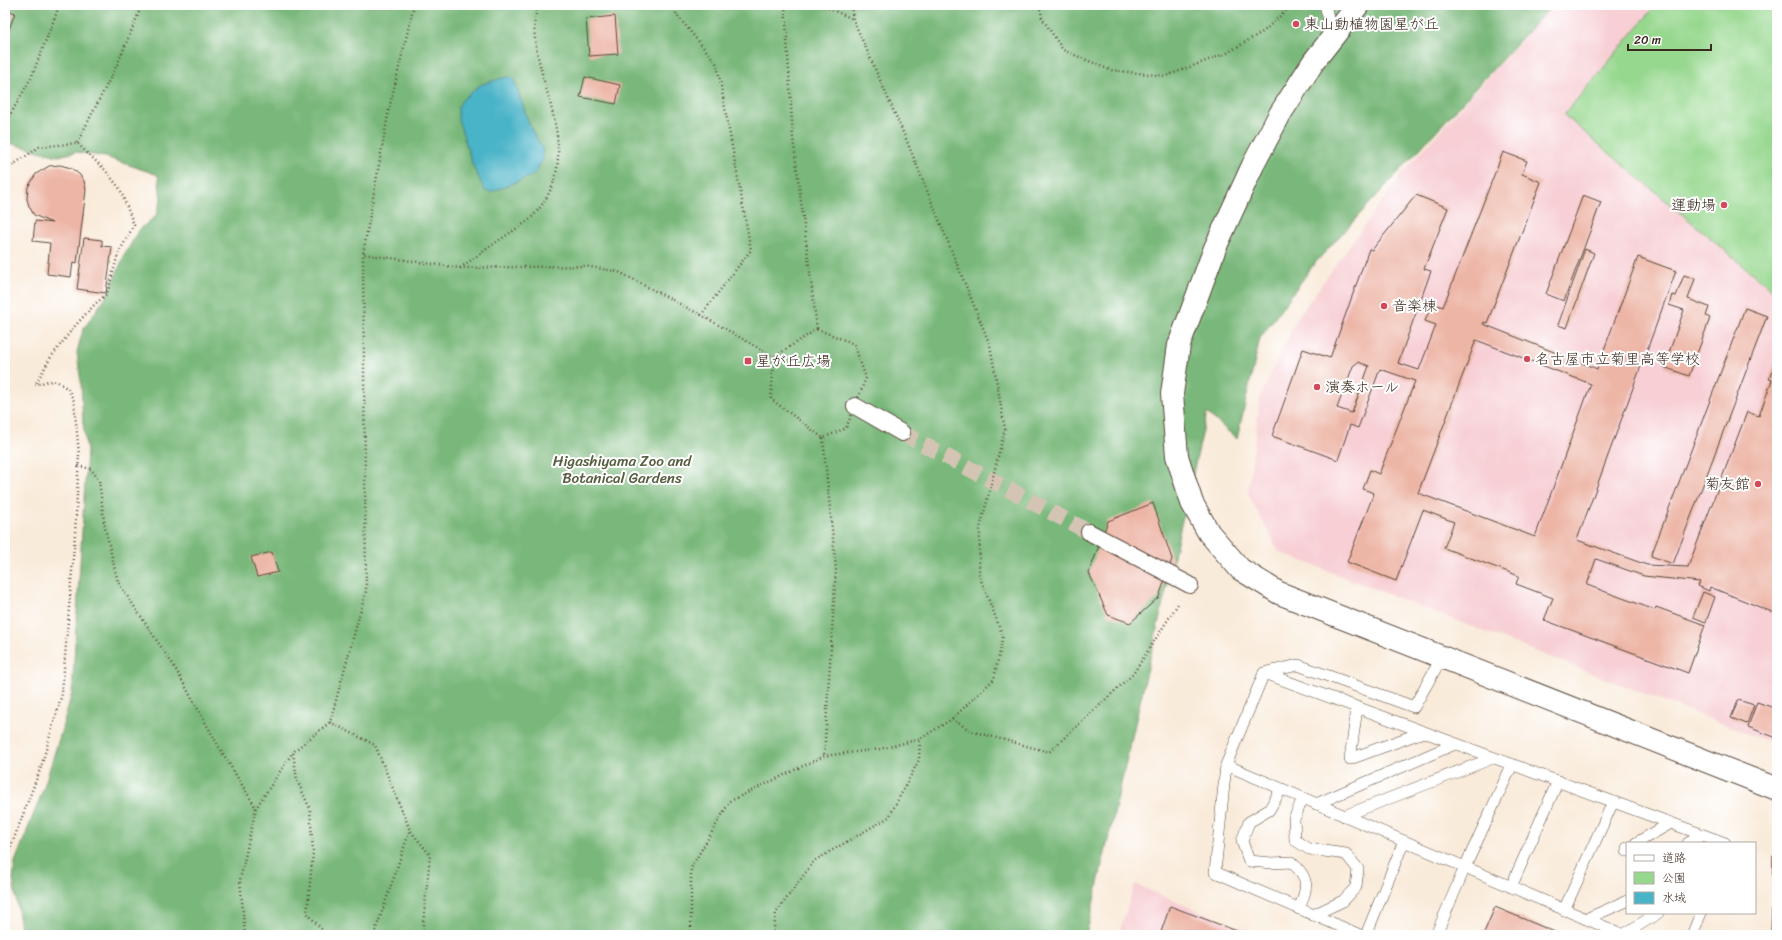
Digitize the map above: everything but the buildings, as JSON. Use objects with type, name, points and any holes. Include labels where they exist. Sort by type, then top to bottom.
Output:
[{"type":"street","points":[[1358,5],[1314,61],[1280,114],[1253,165],[1209,263],[1179,345],[1172,394],[1177,456],[1192,503],[1209,533],[1240,568],[1279,593],[1777,789]]},
{"type":"street","points":[[855,406],[902,433]]},
{"type":"street","points":[[1088,532],[1190,585]]},
{"type":"lane","points":[[1325,5],[1333,37]]},
{"type":"lane","points":[[1264,673],[1298,665],[1414,707],[1442,657]]},
{"type":"lane","points":[[1264,673],[1722,842]]},
{"type":"lane","points":[[1264,673],[1226,765],[1215,872],[1360,935]]},
{"type":"lane","points":[[1357,708],[1350,759],[1423,732]]},
{"type":"lane","points":[[1316,804],[1454,744]]},
{"type":"lane","points":[[1344,816],[1493,758]]},
{"type":"lane","points":[[1226,765],[1623,935],[1656,914]]},
{"type":"lane","points":[[1436,935],[1465,867],[1512,765]]},
{"type":"lane","points":[[1511,887],[1558,781]]},
{"type":"lane","points":[[1282,789],[1269,810],[1249,822],[1242,841],[1249,862],[1291,862],[1302,872],[1306,890],[1299,908]]},
{"type":"lane","points":[[1303,798],[1294,819],[1296,840],[1309,849],[1346,854],[1358,869],[1356,887],[1344,901],[1313,915]]},
{"type":"lane","points":[[1564,910],[1613,802]]},
{"type":"lane","points":[[1638,842],[1671,823]]},
{"type":"lane","points":[[1690,842],[1703,835]]},
{"type":"lane","points":[[1366,935],[1404,841]]},
{"type":"lane","points":[[1586,919],[1626,901]]},
{"type":"lane","points":[[1692,935],[1701,914]]},
{"type":"path","points":[[5,124],[31,78],[56,12],[57,5]]},
{"type":"path","points":[[77,142],[118,63],[142,5]]},
{"type":"path","points":[[245,935],[240,880],[256,808],[293,752],[330,722],[366,591],[363,254],[389,109],[414,5]]},
{"type":"path","points":[[460,268],[532,218],[550,193],[557,173],[559,149],[556,122],[534,44],[535,13],[538,5]]},
{"type":"path","points":[[677,5],[676,14],[717,64],[751,250],[701,315]]},
{"type":"path","points":[[785,5],[793,138],[817,329]]},
{"type":"path","points":[[821,5],[853,19]]},
{"type":"path","points":[[691,935],[691,868],[730,801],[824,756],[880,749],[920,739],[952,719],[994,679],[1003,636],[979,575],[980,528],[1005,429],[990,345],[906,139],[853,19],[851,5]]},
{"type":"path","points":[[1040,5],[1042,18],[1063,50],[1110,70],[1166,76],[1227,53],[1264,31],[1292,5]]},
{"type":"path","points":[[5,168],[10,167],[39,147],[77,142]]},
{"type":"path","points":[[5,862],[41,767],[62,694],[75,534],[79,454],[74,401],[68,389],[58,382],[48,381],[35,385],[51,356],[74,327],[95,304],[107,294],[118,254],[134,225],[120,189],[106,171],[77,142]]},
{"type":"path","points":[[363,254],[460,268],[585,266],[619,272],[701,315],[774,357]]},
{"type":"path","points":[[774,357],[817,329]]},
{"type":"path","points":[[817,329],[854,344],[866,378],[846,428],[823,438]]},
{"type":"path","points":[[774,357],[771,399],[823,438],[836,569],[824,756]]},
{"type":"path","points":[[78,466],[91,469],[100,480],[104,528],[118,582],[175,668],[219,747],[256,808]]},
{"type":"path","points":[[952,719],[971,731],[1049,752],[1133,674],[1190,585]]},
{"type":"path","points":[[330,722],[375,745],[410,830],[430,855],[422,935]]},
{"type":"path","points":[[773,935],[776,913],[814,861],[889,817],[919,760],[920,739]]},
{"type":"path","points":[[293,752],[297,780],[310,809],[313,852],[307,913],[327,935]]},
{"type":"path","points":[[374,935],[410,830]]},
{"type":"shaded area","name":"名古屋市立菊里高等学校","points":[[1552,5],[1777,5],[1777,745],[1279,552],[1248,494],[1260,397],[1296,320],[1400,176]]},
{"type":"shaded area","points":[[1135,884],[1179,903],[1258,935],[1118,935]]},
{"type":"green space","name":"Higashiyama Zoo and Botanical Gardens","points":[[5,5],[1552,5],[1314,264],[1260,338],[1237,439],[1207,413],[1086,935],[22,935],[13,879],[15,862],[43,790],[72,693],[87,451],[77,352],[83,330],[107,295],[125,254],[140,229],[156,216],[161,199],[158,175],[106,157],[76,152],[58,156],[5,142]]},
{"type":"green space","name":"運動場","points":[[1656,5],[1777,5],[1777,294],[1564,115]]},
{"type":"water","points":[[506,77],[511,77],[514,80],[531,129],[542,147],[543,160],[534,175],[491,192],[485,191],[473,166],[458,119],[458,107],[462,100],[480,85]]},
{"type":"tunnel","points":[[902,433],[1089,532]]},
{"type":"place","name":"東山動植物園星が丘","points":[[1296,24]]},
{"type":"place","name":"運動場","points":[[1724,205]]},
{"type":"place","name":"音楽棟","points":[[1384,306]]},
{"type":"place","name":"名古屋市立菊里高等学校","points":[[1527,359]]},
{"type":"place","name":"星が丘広場","points":[[748,361]]},
{"type":"place","name":"演奏ホール","points":[[1317,387]]},
{"type":"place","name":"菊友館","points":[[1758,484]]}]
